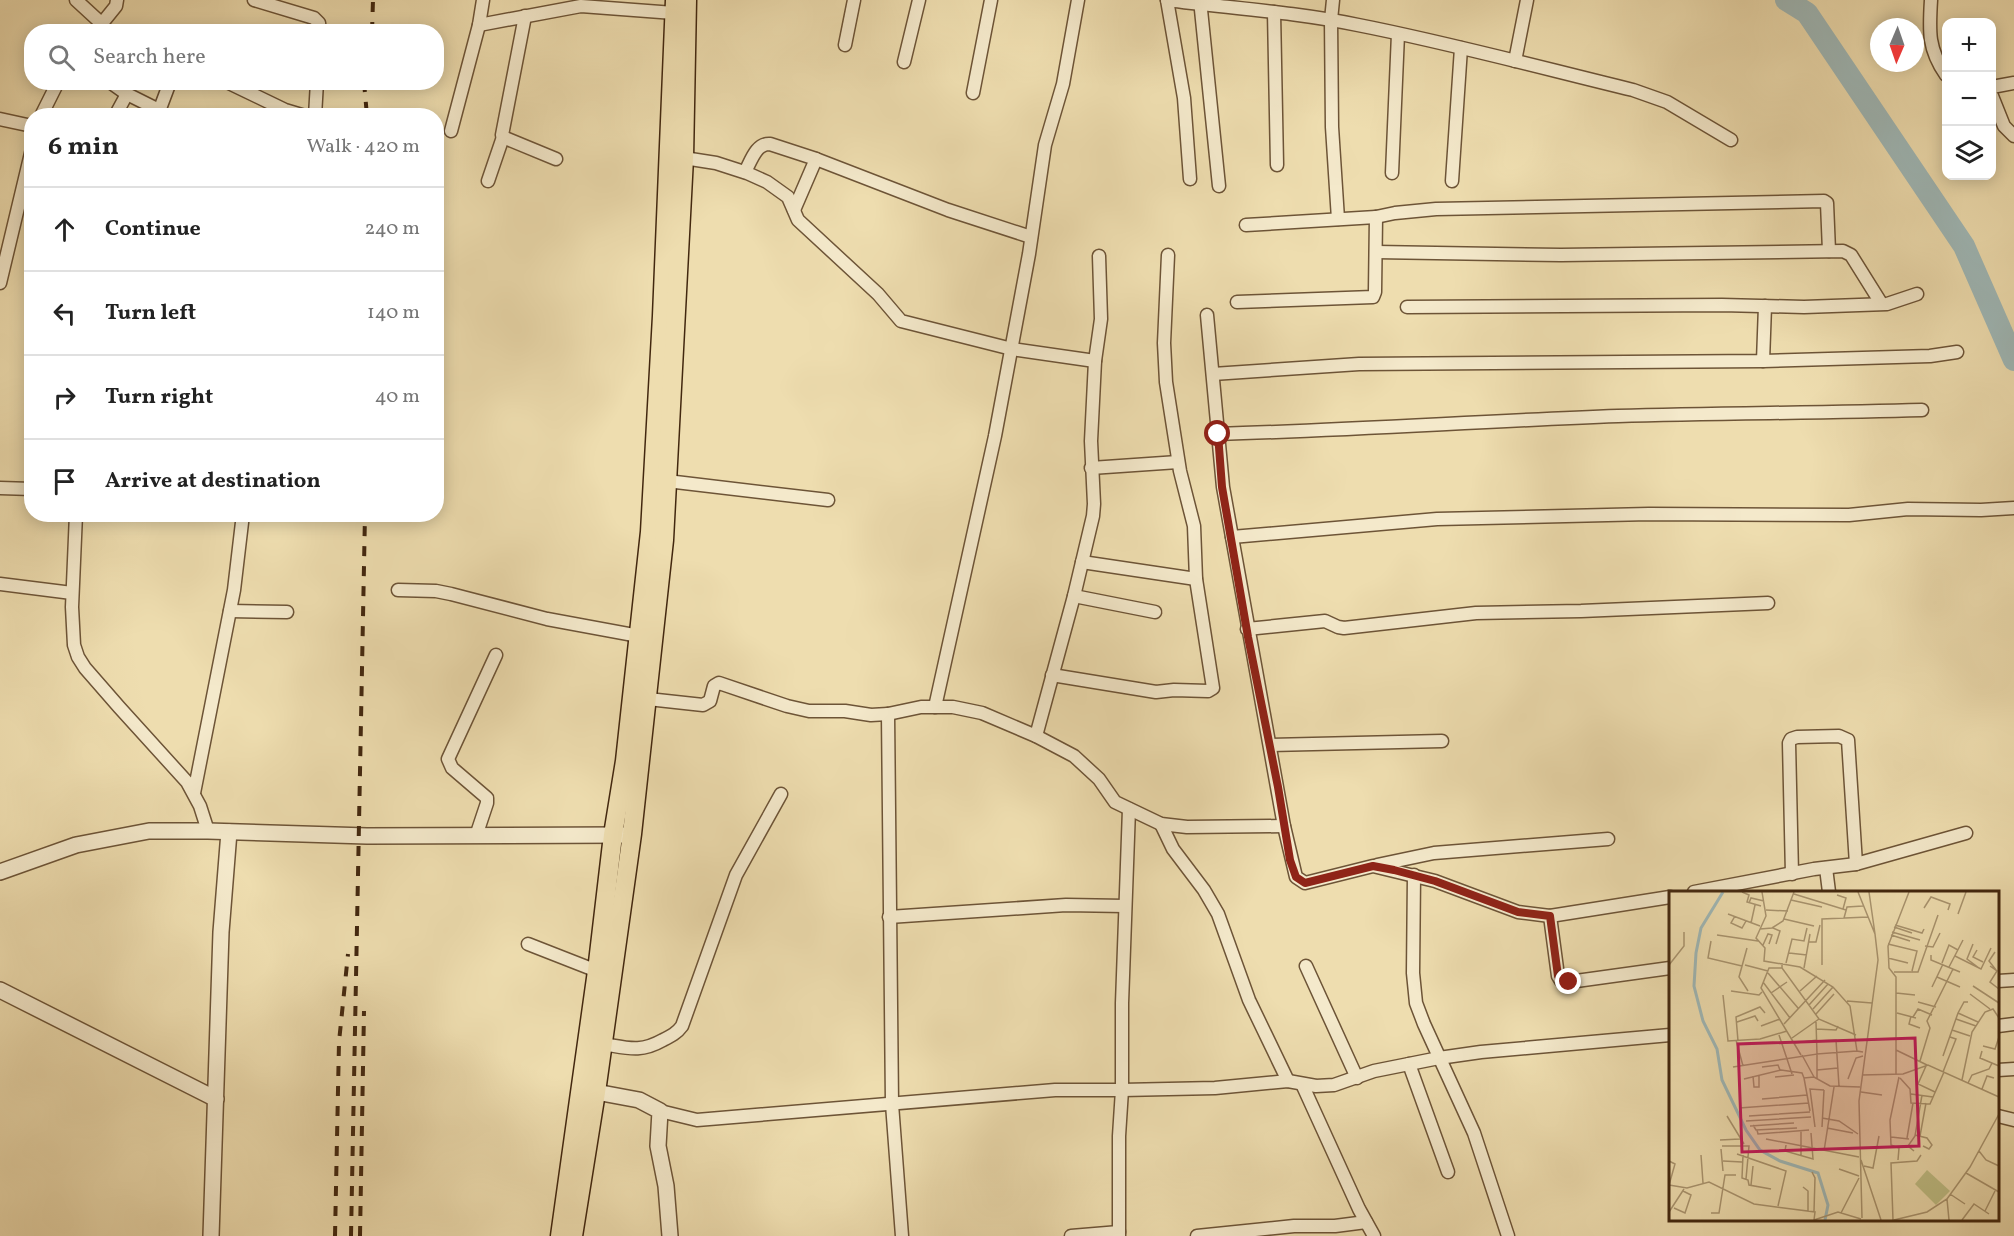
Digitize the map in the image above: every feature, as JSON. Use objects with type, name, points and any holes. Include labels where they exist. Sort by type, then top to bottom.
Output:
[{"type":"main road","points":[[573,1236],[596,1092],[632,834],[664,540],[684,158],[687,0]]},
{"type":"main road","points":[[560,1236],[597,971],[613,835],[625,761],[650,532],[662,316],[674,7]]},
{"type":"street","points":[[76,0],[96,24]]},
{"type":"street","points":[[101,24],[116,6],[117,0]]},
{"type":"street","points":[[254,0],[314,18],[319,24]]},
{"type":"street","points":[[451,131],[479,25],[483,0]]},
{"type":"street","points":[[845,45],[854,0]]},
{"type":"street","points":[[904,62],[919,0]]},
{"type":"street","points":[[973,93],[991,0]]},
{"type":"street","points":[[935,707],[991,458],[1012,349],[1045,145],[1063,84],[1078,0]]},
{"type":"street","points":[[1190,179],[1184,98],[1167,0],[1200,2],[1331,20],[1515,61],[1651,95],[1731,140]]},
{"type":"street","points":[[1333,0],[1331,20],[1332,127],[1338,219]]},
{"type":"street","points":[[1515,61],[1527,0]]},
{"type":"street","points":[[1931,0],[1929,25],[1931,47],[1945,72]]},
{"type":"street","points":[[1200,2],[1219,186]]},
{"type":"street","points":[[479,25],[581,6],[674,7]]},
{"type":"street","points":[[1274,12],[1277,165]]},
{"type":"street","points":[[488,181],[503,137],[502,129],[525,16]]},
{"type":"street","points":[[1392,173],[1398,34]]},
{"type":"street","points":[[1452,181],[1461,48]]},
{"type":"street","points":[[1996,86],[2014,83]]},
{"type":"street","points":[[45,108],[54,90]]},
{"type":"street","points":[[121,90],[155,108]]},
{"type":"street","points":[[158,108],[167,90]]},
{"type":"street","points":[[243,90],[282,108]]},
{"type":"street","points":[[315,108],[317,90]]},
{"type":"street","points":[[119,108],[127,94]]},
{"type":"street","points":[[1996,106],[2004,126],[2014,136]]},
{"type":"street","points":[[0,119],[24,124]]},
{"type":"street","points":[[503,137],[556,159]]},
{"type":"street","points":[[745,172],[759,147],[763,144],[770,144],[816,159],[948,210],[1031,237]]},
{"type":"street","points":[[684,158],[716,163],[745,172],[767,182],[788,197],[795,216],[803,226],[878,294],[902,321],[1012,349],[1095,361]]},
{"type":"street","points":[[794,210],[816,159]]},
{"type":"street","points":[[0,283],[24,182]]},
{"type":"street","points":[[1246,225],[1376,217],[1436,209],[1824,201],[1827,203],[1829,251]]},
{"type":"street","points":[[1237,302],[1373,297],[1375,292],[1376,217]]},
{"type":"street","points":[[1376,252],[1561,255],[1843,251],[1849,253],[1881,303]]},
{"type":"street","points":[[1052,675],[1156,692],[1211,690],[1213,685],[1196,579],[1194,526],[1178,462],[1165,367],[1168,255]]},
{"type":"street","points":[[1036,736],[1074,596],[1094,504],[1091,468],[1095,361],[1101,319],[1099,256]]},
{"type":"street","points":[[1407,306],[1804,307],[1893,303],[1917,294]]},
{"type":"street","points":[[1763,362],[1765,306]]},
{"type":"street","points":[[1207,315],[1222,487],[1284,826],[1296,877],[1305,883],[1434,853],[1608,839]]},
{"type":"street","points":[[1213,374],[1359,364],[1763,362],[1930,356],[1957,352]]},
{"type":"street","points":[[1218,434],[1333,431],[1621,416],[1922,410]]},
{"type":"street","points":[[1091,468],[1178,462]]},
{"type":"street","points":[[667,481],[828,500]]},
{"type":"street","points":[[0,489],[24,489]]},
{"type":"street","points":[[1232,537],[1437,519],[1649,514],[1849,515],[1908,509],[2014,508]]},
{"type":"street","points":[[76,522],[72,593],[73,630],[78,657],[85,668],[174,767],[194,793],[208,831]]},
{"type":"street","points":[[194,793],[230,611],[240,554],[242,522]]},
{"type":"street","points":[[1082,562],[1196,579]]},
{"type":"street","points":[[0,584],[72,593]]},
{"type":"street","points":[[398,590],[451,594],[547,619],[639,636]]},
{"type":"street","points":[[1074,596],[1155,612]]},
{"type":"street","points":[[1247,629],[1325,621],[1341,628],[1476,613],[1768,603]]},
{"type":"street","points":[[230,611],[287,612]]},
{"type":"street","points":[[476,836],[487,798],[452,768],[448,759],[496,655]]},
{"type":"street","points":[[648,699],[703,705],[708,703],[714,686],[719,682],[787,706],[809,711],[888,714],[921,707],[953,707],[982,713],[1036,736],[1074,756],[1099,779],[1115,802],[1161,824],[1187,827],[1284,826]]},
{"type":"street","points":[[888,714],[892,1104],[902,1236]]},
{"type":"street","points":[[1792,874],[1790,744],[1791,739],[1797,737],[1839,736],[1848,740],[1856,864]]},
{"type":"street","points":[[1270,745],[1442,741]]},
{"type":"street","points":[[603,1044],[636,1049],[647,1048],[672,1035],[682,1026],[736,874],[781,794]]},
{"type":"street","points":[[1071,1236],[1119,1234],[1119,1126],[1122,1090],[1129,809]]},
{"type":"street","points":[[1161,824],[1173,849],[1204,890],[1218,914],[1249,1000],[1288,1081]]},
{"type":"street","points":[[0,872],[76,845],[149,831],[367,836],[632,834]]},
{"type":"street","points":[[211,1236],[221,932],[229,832]]},
{"type":"street","points":[[1699,891],[1856,864],[1966,833]]},
{"type":"street","points":[[1373,866],[1435,881],[1518,912],[1550,916],[1669,897]]},
{"type":"street","points":[[1826,868],[1829,891]]},
{"type":"street","points":[[1414,876],[1414,991],[1424,1024],[1474,1132],[1508,1236]]},
{"type":"street","points":[[890,917],[1066,905],[1125,906]]},
{"type":"street","points":[[1550,916],[1558,976],[1561,981],[1569,982],[1669,968]]},
{"type":"street","points":[[528,944],[597,971]]},
{"type":"street","points":[[1306,966],[1357,1078]]},
{"type":"street","points":[[1999,981],[2014,980]]},
{"type":"street","points":[[0,990],[216,1099]]},
{"type":"street","points":[[1999,1026],[2014,1024]]},
{"type":"street","points":[[596,1092],[639,1100],[660,1111],[698,1120],[1055,1090],[1215,1088],[1288,1081],[1334,1085],[1374,1071],[1439,1058],[1669,1035]]},
{"type":"street","points":[[1409,1064],[1448,1172]]},
{"type":"street","points":[[1999,1070],[2014,1069]]},
{"type":"street","points":[[1302,1084],[1374,1236]]},
{"type":"street","points":[[660,1111],[658,1146],[666,1186],[670,1236]]},
{"type":"street","points":[[1999,1116],[2014,1120]]},
{"type":"street","points":[[1197,1236],[1294,1226],[1326,1227],[1366,1222]]},
{"type":"waterway","points":[[1786,0],[1807,13],[1964,246],[2014,360]]},
{"type":"railway","points":[[372,24],[373,0]]},
{"type":"railway","points":[[365,90],[366,108]]},
{"type":"railway","points":[[351,1236],[365,522]]},
{"type":"railway","points":[[335,1236],[339,1042],[348,954]]},
{"type":"railway","points":[[360,1236],[364,1011]]},
{"type":"route","points":[[1218,434],[1222,487],[1248,637],[1290,860],[1296,877],[1305,883],[1373,866],[1435,881],[1518,912],[1533,916],[1550,916],[1558,976],[1561,981],[1569,982]]}]
